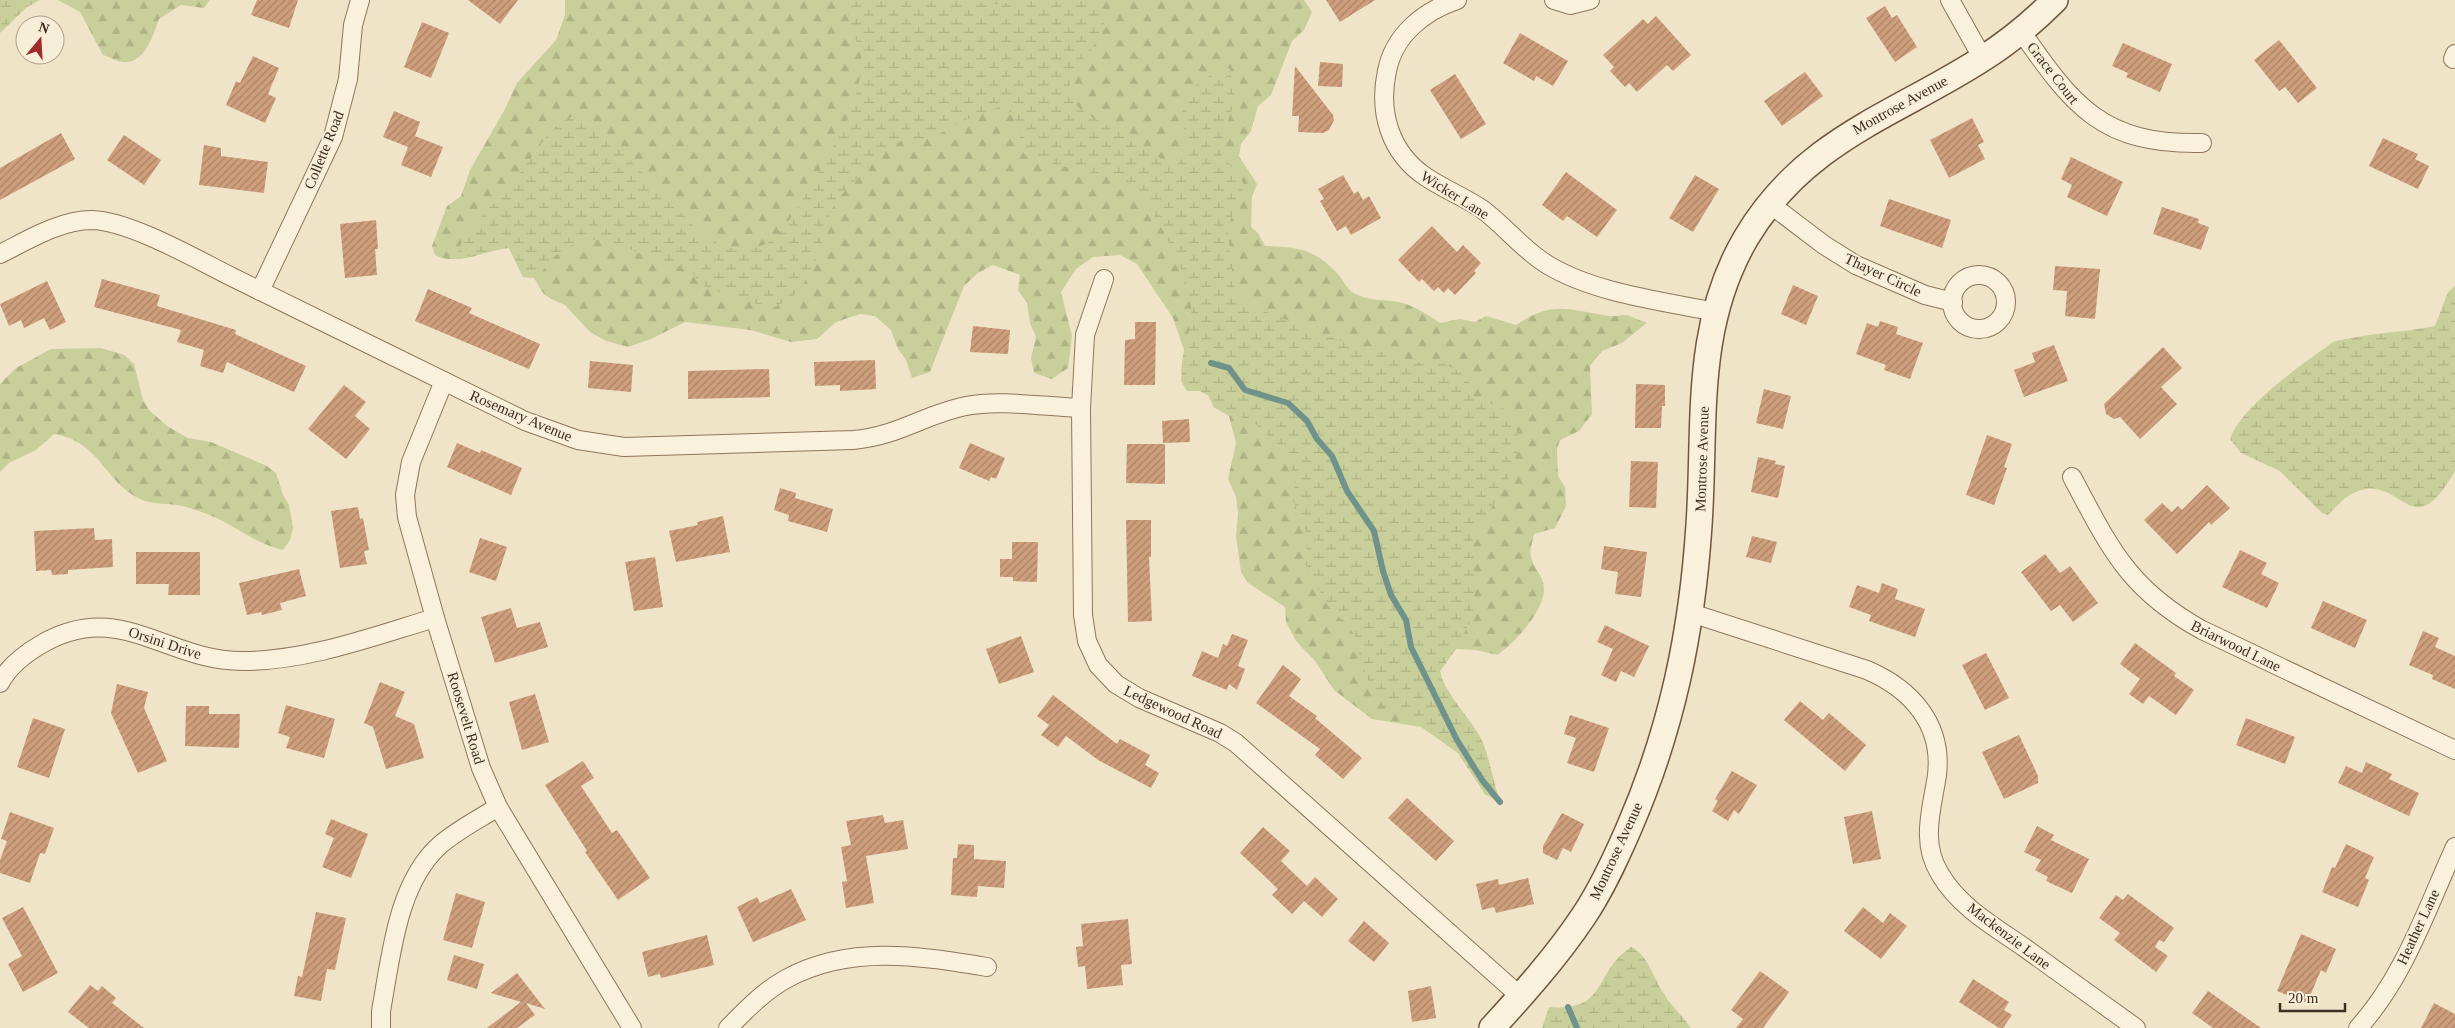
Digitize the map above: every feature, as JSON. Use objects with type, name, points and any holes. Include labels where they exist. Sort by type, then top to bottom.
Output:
[{"type":"main road","name":"Montrose Avenue","points":[[1492,1028],[1583,917],[1618,852],[1653,768],[1669,720],[1680,674],[1691,613],[1699,528],[1706,359],[1715,312],[1723,285],[1747,237],[1770,204],[1799,171],[1834,144],[1983,59],[2021,31],[2055,0]]},
{"type":"street","name":"Collette Road","points":[[260,291],[336,129],[348,79],[353,25],[360,0]]},
{"type":"street","name":"Wicker Lane","points":[[1457,0],[1430,12],[1416,22],[1394,49],[1388,65],[1384,91],[1385,113],[1388,130],[1404,158],[1426,177],[1482,210],[1534,255],[1558,271],[1611,289],[1715,312]]},
{"type":"street","points":[[1554,0],[1570,5],[1590,0]]},
{"type":"street","points":[[1950,0],[1983,59]]},
{"type":"street","name":"Grace Court","points":[[2021,31],[2070,98],[2100,120],[2121,132],[2150,139],[2178,143],[2202,143]]},
{"type":"street","name":"Thayer Circle","points":[[1770,204],[1824,245],[1856,265],[1925,295],[1953,302]]},
{"type":"street","name":"Rosemary Avenue","points":[[0,254],[66,224],[84,221],[99,221],[136,232],[444,381],[558,434],[586,442],[643,448],[876,438],[903,430],[955,409],[980,404],[1081,408]]},
{"type":"street","name":"Ledgewood Road","points":[[1104,279],[1085,335],[1081,408],[1083,615],[1087,641],[1098,665],[1116,684],[1127,692],[1220,733],[1236,743],[1520,996]]},
{"type":"street","name":"Roosevelt Road","points":[[444,381],[411,462],[405,495],[407,517],[435,618],[481,768],[498,807],[632,1028]]},
{"type":"street","name":"Briarwood Lane","points":[[2072,477],[2116,556],[2130,575],[2163,606],[2202,630],[2455,750]]},
{"type":"street","name":"Mackenzie Lane","points":[[1691,613],[1867,670],[1889,680],[1904,691],[1925,716],[1936,741],[1937,773],[1928,825],[1928,844],[1939,874],[1970,909],[2136,1028]]},
{"type":"street","name":"Orsini Drive","points":[[0,684],[11,667],[32,650],[59,636],[82,628],[116,628],[199,656],[242,661],[265,660],[318,651],[435,618]]},
{"type":"street","points":[[381,1028],[381,1011],[402,909],[412,880],[420,867],[441,844],[498,807]]},
{"type":"street","name":"Heather Lane","points":[[2358,1028],[2381,1000],[2394,979],[2455,847]]},
{"type":"street","points":[[728,1028],[770,990],[785,980],[803,970],[835,961],[860,957],[906,955],[987,967]]},
{"type":"green space","points":[[0,0],[40,0],[27,7],[19,15],[15,15],[15,19],[0,33]]},
{"type":"green space","points":[[58,0],[210,0],[204,8],[181,5],[159,19],[151,40],[142,54],[130,62],[122,62],[103,55],[80,12]]},
{"type":"green space","points":[[565,0],[1304,0],[1312,12],[1304,30],[1292,41],[1271,95],[1258,106],[1251,131],[1241,144],[1239,156],[1257,184],[1252,197],[1251,227],[1258,233],[1265,246],[1304,250],[1320,258],[1357,295],[1370,299],[1403,303],[1440,323],[1460,319],[1475,322],[1486,316],[1516,325],[1541,312],[1561,309],[1611,316],[1625,315],[1647,323],[1622,343],[1602,351],[1590,366],[1592,414],[1579,431],[1560,440],[1557,449],[1558,476],[1565,487],[1566,506],[1555,528],[1534,534],[1531,549],[1532,561],[1544,584],[1544,589],[1543,598],[1534,617],[1512,643],[1497,655],[1476,650],[1456,649],[1440,671],[1452,697],[1482,741],[1500,802],[1485,794],[1458,753],[1421,727],[1372,719],[1334,690],[1315,661],[1296,641],[1286,622],[1285,607],[1248,583],[1241,572],[1236,536],[1238,514],[1236,497],[1228,479],[1236,443],[1229,416],[1214,407],[1208,395],[1200,391],[1187,391],[1181,381],[1184,350],[1173,318],[1137,264],[1120,255],[1093,257],[1076,269],[1061,292],[1072,336],[1068,368],[1052,379],[1034,373],[1031,358],[1036,337],[1030,323],[1027,303],[1018,290],[1020,275],[993,265],[978,273],[964,286],[930,372],[912,378],[906,360],[898,349],[891,330],[875,316],[860,314],[836,322],[817,339],[791,342],[750,330],[685,322],[651,339],[628,347],[606,341],[590,332],[565,305],[543,293],[534,278],[523,277],[509,248],[462,259],[443,258],[435,255],[432,246],[447,206],[461,196],[470,170],[505,109],[517,83],[556,40],[565,15]]},
{"type":"green space","points":[[839,0],[972,0],[995,4],[1017,0],[1098,0],[1103,15],[1103,30],[1071,81],[1071,98],[1079,108],[1097,120],[1129,137],[1170,164],[1177,164],[1184,155],[1187,146],[1183,119],[1186,99],[1202,80],[1219,70],[1230,69],[1235,101],[1225,129],[1222,157],[1238,173],[1243,183],[1243,192],[1229,223],[1228,234],[1232,282],[1240,297],[1261,310],[1344,342],[1405,361],[1426,363],[1437,360],[1466,375],[1473,396],[1509,411],[1515,419],[1519,444],[1510,475],[1496,501],[1473,536],[1475,612],[1456,649],[1440,671],[1452,697],[1482,741],[1500,802],[1485,794],[1458,753],[1406,715],[1380,704],[1368,690],[1367,673],[1361,665],[1356,638],[1345,621],[1336,616],[1326,603],[1306,565],[1307,534],[1292,498],[1296,480],[1278,445],[1252,421],[1238,416],[1229,416],[1214,407],[1208,395],[1200,391],[1187,391],[1181,370],[1191,316],[1188,290],[1170,243],[1136,186],[1123,180],[1049,163],[1025,155],[1021,146],[1019,128],[1006,105],[973,116],[937,135],[923,139],[903,140],[889,147],[837,199],[824,226],[821,251],[804,283],[792,297],[773,308],[712,290],[702,285],[691,272],[683,267],[607,241],[590,240],[571,246],[555,256],[539,274],[529,277],[523,277],[509,248],[494,249],[461,259],[457,258],[465,237],[476,222],[513,182],[554,128],[574,116],[588,119],[592,122],[704,236],[721,245],[736,249],[753,248],[771,241],[791,219],[825,162],[851,109],[857,90],[861,73],[861,56],[849,16]]},
{"type":"green space","points":[[2455,286],[2455,471],[2440,493],[2428,504],[2417,507],[2407,504],[2386,492],[2374,489],[2358,491],[2350,495],[2328,515],[2322,513],[2280,471],[2241,453],[2230,439],[2236,426],[2260,399],[2333,342],[2435,326],[2448,292]]},
{"type":"green space","points":[[101,348],[124,355],[134,364],[143,400],[149,410],[167,426],[188,438],[211,442],[267,466],[276,473],[283,495],[289,505],[293,528],[290,540],[283,550],[263,543],[217,518],[201,512],[182,506],[140,499],[118,483],[92,453],[69,438],[54,434],[36,450],[9,463],[0,472],[0,384],[16,368],[51,349]]},
{"type":"green space","points":[[1631,947],[1642,955],[1667,998],[1691,1028],[1542,1028],[1549,1007],[1568,1007],[1582,1003],[1591,997],[1610,968]]},
{"type":"building","points":[[257,0],[298,0],[289,28],[251,15]]},
{"type":"building","points":[[468,0],[518,0],[500,24]]},
{"type":"building","points":[[1326,0],[1375,0],[1340,22]]},
{"type":"building","points":[[1885,6],[1892,18],[1897,15],[1917,47],[1895,62],[1866,18]]},
{"type":"building","points":[[1656,16],[1691,55],[1673,71],[1667,65],[1637,92],[1629,83],[1625,87],[1610,71],[1614,67],[1603,55],[1643,19],[1648,24]]},
{"type":"building","points":[[422,22],[449,33],[431,78],[404,67]]},
{"type":"building","points":[[1520,33],[1568,61],[1553,86],[1536,76],[1534,81],[1503,63]]},
{"type":"building","points":[[2279,40],[2317,88],[2298,103],[2285,87],[2279,91],[2254,60]]},
{"type":"building","points":[[2123,43],[2172,64],[2160,92],[2126,77],[2128,73],[2112,66]]},
{"type":"building","points":[[253,56],[279,68],[268,94],[276,98],[265,123],[226,105],[236,81],[240,83]]},
{"type":"building","points":[[1320,62],[1343,64],[1342,87],[1318,86]]},
{"type":"building","points":[[1295,66],[1333,115],[1334,120],[1329,130],[1323,133],[1298,132],[1299,116],[1292,116]]},
{"type":"building","points":[[1805,72],[1823,96],[1782,126],[1764,101]]},
{"type":"building","points":[[1455,74],[1486,124],[1461,139],[1430,90]]},
{"type":"building","points":[[394,111],[420,122],[415,136],[443,147],[431,177],[401,165],[408,147],[383,137]]},
{"type":"building","points":[[1972,118],[1984,142],[1978,145],[1985,159],[1949,178],[1930,140]]},
{"type":"building","points":[[61,133],[75,159],[0,200],[0,168]]},
{"type":"building","points":[[124,135],[161,160],[144,185],[107,160]]},
{"type":"building","points":[[2383,138],[2418,154],[2415,159],[2429,166],[2418,189],[2369,166]]},
{"type":"building","points":[[204,145],[221,148],[221,156],[268,162],[264,193],[199,185]]},
{"type":"building","points":[[2071,157],[2123,182],[2107,216],[2067,197],[2072,185],[2061,179]]},
{"type":"building","points":[[1566,172],[1617,210],[1597,237],[1567,216],[1563,221],[1542,205]]},
{"type":"building","points":[[1343,175],[1354,194],[1358,191],[1363,200],[1369,196],[1381,218],[1351,235],[1346,226],[1337,231],[1320,201],[1324,199],[1318,189]]},
{"type":"building","points":[[1695,175],[1719,189],[1693,232],[1669,218]]},
{"type":"building","points":[[1889,199],[1951,220],[1942,248],[1880,226]]},
{"type":"building","points":[[2162,207],[2199,219],[2198,223],[2209,227],[2201,250],[2153,234]]},
{"type":"building","points":[[376,220],[378,249],[375,249],[377,275],[345,278],[340,224]]},
{"type":"building","points":[[1432,226],[1457,252],[1463,245],[1481,263],[1474,271],[1476,273],[1455,295],[1448,288],[1444,293],[1438,287],[1434,291],[1422,279],[1419,282],[1398,260]]},
{"type":"building","points":[[2055,266],[2100,269],[2095,319],[2065,316],[2067,291],[2053,290]]},
{"type":"building","points":[[102,279],[160,295],[157,306],[236,330],[235,334],[306,366],[294,392],[227,362],[223,373],[200,366],[204,350],[177,342],[181,330],[94,307]]},
{"type":"building","points":[[47,281],[66,322],[50,330],[44,318],[24,328],[21,320],[9,326],[0,304]]},
{"type":"building","points":[[1793,285],[1818,296],[1806,325],[1781,314]]},
{"type":"building","points":[[428,289],[472,308],[469,313],[540,344],[529,369],[415,321]]},
{"type":"building","points":[[1880,321],[1898,327],[1896,334],[1923,343],[1910,379],[1884,370],[1886,365],[1856,354],[1867,323],[1878,327]]},
{"type":"building","points":[[1135,322],[1156,322],[1155,385],[1124,385],[1125,340],[1135,339]]},
{"type":"building","points":[[973,326],[1010,330],[1008,354],[970,352]]},
{"type":"building","points":[[2054,345],[2068,381],[2024,397],[2014,370],[2035,362],[2032,353]]},
{"type":"building","points":[[2163,347],[2182,368],[2161,387],[2177,404],[2140,439],[2120,417],[2114,419],[2106,414],[2104,404]]},
{"type":"building","points":[[875,360],[876,389],[840,391],[840,385],[815,386],[814,362]]},
{"type":"building","points":[[590,361],[633,365],[631,392],[588,388]]},
{"type":"building","points":[[769,369],[770,397],[688,399],[688,371]]},
{"type":"building","points":[[1636,384],[1665,385],[1665,406],[1662,406],[1661,428],[1635,428]]},
{"type":"building","points":[[344,385],[366,402],[355,416],[370,429],[346,459],[308,429]]},
{"type":"building","points":[[1764,389],[1791,396],[1783,429],[1756,423]]},
{"type":"building","points":[[1189,419],[1190,442],[1163,443],[1162,421]]},
{"type":"building","points":[[1987,435],[2012,444],[2004,467],[2007,468],[1994,505],[1966,495]]},
{"type":"building","points":[[457,443],[480,453],[481,450],[522,468],[511,495],[447,467]]},
{"type":"building","points":[[970,443],[1005,458],[996,479],[991,477],[989,481],[959,468]]},
{"type":"building","points":[[1127,444],[1165,444],[1165,484],[1126,483]]},
{"type":"building","points":[[1758,457],[1776,461],[1775,464],[1785,466],[1778,498],[1751,492]]},
{"type":"building","points":[[1631,461],[1658,462],[1656,508],[1629,507]]},
{"type":"building","points":[[2207,485],[2230,508],[2211,525],[2209,522],[2177,554],[2144,520],[2162,503],[2172,512],[2178,506],[2182,510]]},
{"type":"building","points":[[780,488],[796,493],[795,498],[833,509],[827,532],[788,521],[789,515],[774,510]]},
{"type":"building","points":[[358,507],[360,519],[363,518],[369,550],[364,551],[367,564],[340,568],[331,511]]},
{"type":"building","points":[[723,516],[730,552],[676,562],[669,531],[698,525],[697,522]]},
{"type":"building","points":[[1126,520],[1151,520],[1151,557],[1149,557],[1152,621],[1128,622]]},
{"type":"building","points":[[94,528],[95,540],[112,539],[113,567],[68,570],[68,574],[52,575],[51,570],[36,571],[34,531]]},
{"type":"building","points":[[1752,536],[1777,542],[1771,563],[1746,557]]},
{"type":"building","points":[[480,538],[507,547],[496,581],[469,572]]},
{"type":"building","points":[[1012,542],[1038,542],[1037,582],[1013,581],[1013,577],[1000,577],[1000,559],[1012,559]]},
{"type":"building","points":[[1604,546],[1647,552],[1641,597],[1615,594],[1618,572],[1601,569]]},
{"type":"building","points":[[2240,550],[2267,563],[2261,574],[2279,583],[2267,608],[2222,587]]},
{"type":"building","points":[[136,552],[200,552],[200,595],[168,595],[169,584],[136,584]]},
{"type":"building","points":[[2045,554],[2060,573],[2070,566],[2098,603],[2073,622],[2060,605],[2051,611],[2021,572]]},
{"type":"building","points":[[655,557],[663,607],[634,611],[625,562]]},
{"type":"building","points":[[299,569],[306,596],[280,603],[282,610],[262,615],[261,612],[247,615],[239,583]]},
{"type":"building","points":[[1882,583],[1898,589],[1895,599],[1925,609],[1915,637],[1869,621],[1871,615],[1849,607],[1857,585],[1879,593]]},
{"type":"building","points":[[2323,601],[2367,620],[2355,648],[2311,628]]},
{"type":"building","points":[[511,608],[517,628],[540,622],[548,647],[495,663],[481,617]]},
{"type":"building","points":[[1605,625],[1649,646],[1634,677],[1621,671],[1616,682],[1601,675],[1613,649],[1597,642]]},
{"type":"building","points":[[2423,631],[2439,638],[2435,647],[2455,656],[2455,689],[2432,679],[2433,675],[2409,665]]},
{"type":"building","points":[[1232,634],[1248,640],[1238,666],[1245,669],[1237,690],[1229,684],[1227,690],[1192,676],[1202,651],[1218,658],[1223,644],[1227,646]]},
{"type":"building","points":[[1021,636],[1034,672],[999,684],[986,649]]},
{"type":"building","points":[[2135,643],[2176,673],[2174,676],[2194,690],[2176,715],[2149,696],[2143,704],[2129,694],[2140,679],[2120,664]]},
{"type":"building","points":[[1986,653],[2009,698],[1985,710],[1962,665]]},
{"type":"building","points":[[1283,665],[1301,679],[1289,696],[1317,716],[1315,718],[1362,758],[1343,779],[1315,755],[1320,749],[1256,703]]},
{"type":"building","points":[[380,682],[405,692],[395,716],[414,724],[424,758],[386,769],[373,727],[364,723]]},
{"type":"building","points":[[117,684],[148,692],[144,708],[167,761],[138,773],[111,713]]},
{"type":"building","points":[[535,694],[549,742],[522,750],[509,702]]},
{"type":"building","points":[[1053,695],[1117,744],[1120,739],[1150,755],[1145,765],[1159,773],[1151,788],[1098,760],[1066,736],[1058,747],[1041,735],[1049,725],[1037,716]]},
{"type":"building","points":[[1800,701],[1823,720],[1829,713],[1866,745],[1845,771],[1784,720]]},
{"type":"building","points":[[286,705],[335,719],[324,758],[286,748],[290,737],[278,733]]},
{"type":"building","points":[[186,706],[209,706],[209,714],[240,714],[239,748],[185,746]]},
{"type":"building","points":[[1570,715],[1609,728],[1594,772],[1567,763],[1576,738],[1564,734]]},
{"type":"building","points":[[33,718],[65,729],[49,778],[17,767]]},
{"type":"building","points":[[2246,718],[2295,737],[2285,764],[2236,745]]},
{"type":"building","points":[[2019,735],[2038,776],[2038,783],[2004,799],[1982,752]]},
{"type":"building","points":[[583,761],[594,778],[581,786],[612,833],[617,830],[650,878],[618,900],[585,852],[587,851],[545,785]]},
{"type":"building","points":[[2366,762],[2392,774],[2389,779],[2419,793],[2409,816],[2338,783],[2346,766],[2362,773]]},
{"type":"building","points":[[1732,771],[1757,785],[1739,814],[1734,810],[1728,821],[1712,811],[1718,801],[1715,799]]},
{"type":"building","points":[[1407,798],[1454,841],[1436,861],[1388,818]]},
{"type":"building","points":[[1872,811],[1881,859],[1853,864],[1844,817]]},
{"type":"building","points":[[10,812],[54,828],[45,854],[40,853],[30,883],[0,873],[0,860],[7,841],[1,839]]},
{"type":"building","points":[[1562,813],[1584,824],[1571,852],[1563,848],[1557,860],[1543,853],[1543,846]]},
{"type":"building","points":[[883,815],[885,823],[903,820],[908,849],[866,856],[874,903],[846,908],[842,882],[847,881],[841,847],[851,845],[846,821]]},
{"type":"building","points":[[331,819],[368,834],[351,878],[322,867],[334,838],[325,834]]},
{"type":"building","points":[[2037,826],[2054,835],[2051,840],[2089,859],[2072,893],[2046,881],[2048,877],[2035,870],[2041,860],[2024,852]]},
{"type":"building","points":[[1263,827],[1290,851],[1281,861],[1307,886],[1315,877],[1338,899],[1322,917],[1304,901],[1292,914],[1272,895],[1278,889],[1240,853]]},
{"type":"building","points":[[958,844],[974,845],[974,859],[1006,861],[1004,888],[978,886],[977,897],[951,895],[953,858],[957,858]]},
{"type":"building","points":[[2346,844],[2374,857],[2365,878],[2369,880],[2358,907],[2322,892],[2332,867],[2335,868]]},
{"type":"building","points":[[1528,878],[1534,904],[1496,913],[1494,907],[1482,910],[1476,884],[1498,879],[1499,885]]},
{"type":"building","points":[[791,889],[806,920],[753,942],[737,907],[757,897],[760,903]]},
{"type":"building","points":[[456,893],[485,902],[472,948],[443,940]]},
{"type":"building","points":[[2128,894],[2174,928],[2164,942],[2159,940],[2155,947],[2168,956],[2156,972],[2114,940],[2120,933],[2099,918],[2116,895],[2123,900]]},
{"type":"building","points":[[23,907],[58,973],[23,992],[8,964],[22,956],[2,918]]},
{"type":"building","points":[[1863,907],[1883,923],[1890,913],[1907,926],[1881,959],[1844,931]]},
{"type":"building","points":[[316,912],[346,918],[335,970],[327,969],[321,1001],[294,996],[298,976],[302,977]]},
{"type":"building","points":[[1128,919],[1132,964],[1121,965],[1123,985],[1087,989],[1085,966],[1078,967],[1076,947],[1083,946],[1081,924]]},
{"type":"building","points":[[1364,921],[1389,943],[1374,962],[1348,941]]},
{"type":"building","points":[[2301,934],[2336,949],[2326,973],[2321,970],[2307,1003],[2277,991]]},
{"type":"building","points":[[707,935],[714,965],[661,978],[660,974],[648,977],[642,952]]},
{"type":"building","points":[[454,955],[484,964],[477,989],[447,980]]},
{"type":"building","points":[[1760,971],[1789,992],[1763,1028],[1736,1028],[1743,1019],[1731,1010]]},
{"type":"building","points":[[517,973],[545,1009],[526,1003],[535,1015],[517,1028],[487,1028],[521,1002],[491,993]]},
{"type":"building","points":[[1973,979],[2009,1002],[2004,1010],[2012,1015],[2003,1028],[1999,1028],[1959,1002]]},
{"type":"building","points":[[90,985],[98,991],[102,986],[116,998],[112,1003],[144,1028],[89,1028],[68,1012]]},
{"type":"building","points":[[1431,986],[1436,1018],[1412,1022],[1408,991]]},
{"type":"building","points":[[2208,991],[2261,1028],[2213,1028],[2192,1013]]},
{"type":"building","points":[[2434,1003],[2455,1014],[2455,1028],[2421,1028]]},
{"type":"waterway","points":[[1211,363],[1229,368],[1245,390],[1288,403],[1307,421],[1317,439],[1332,456],[1347,491],[1374,531],[1383,571],[1391,595],[1406,620],[1411,647],[1457,740],[1482,780],[1500,802]]},
{"type":"waterway","points":[[1568,1007],[1577,1028]]}]
